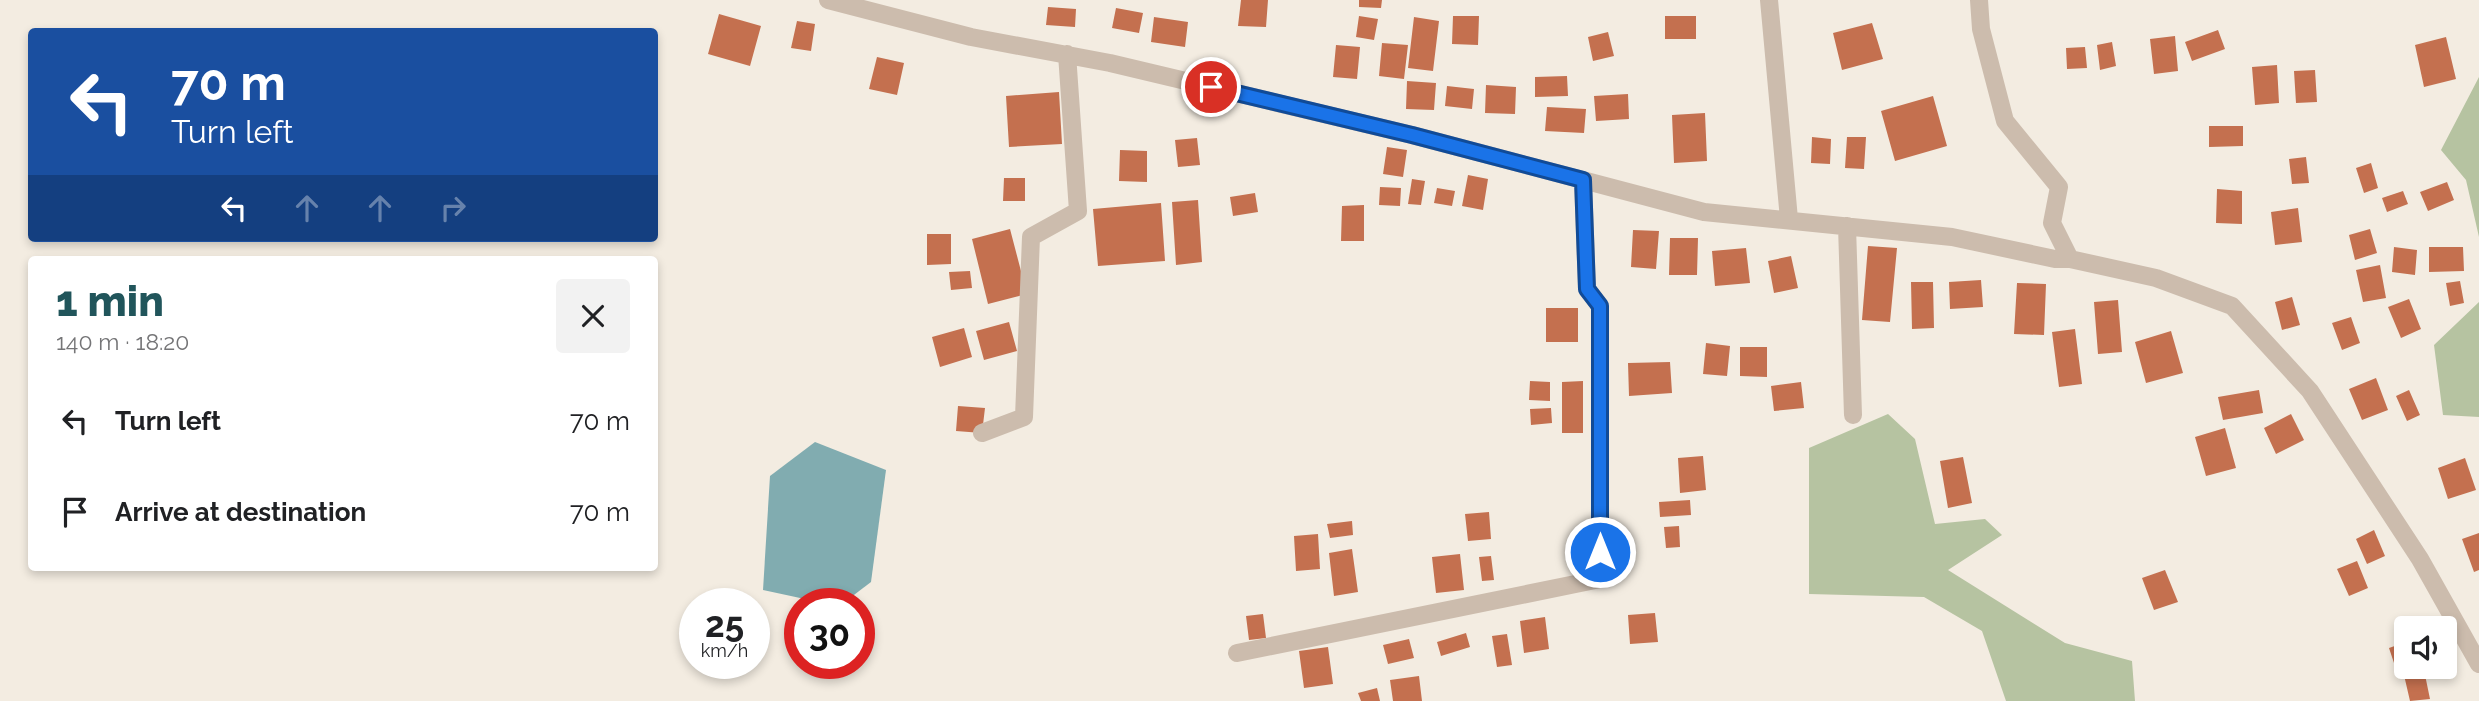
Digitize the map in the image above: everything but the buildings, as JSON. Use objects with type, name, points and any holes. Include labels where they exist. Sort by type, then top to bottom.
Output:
[{"type":"street","points":[[828,0],[971,37],[1067,54],[1412,135],[1704,212],[1952,237],[2156,278],[2232,306],[2310,391],[2420,559],[2479,664]]},
{"type":"street","points":[[1769,0],[1789,219]]},
{"type":"street","points":[[1979,0],[1981,29],[2005,121],[2059,187],[2052,223],[2070,259]]},
{"type":"street","points":[[982,433],[1024,416],[1031,237],[1078,211],[1067,54]]},
{"type":"street","points":[[1237,653],[1600,579],[1600,306],[1587,289],[1583,180]]},
{"type":"street","points":[[1847,226],[1853,415]]},
{"type":"green space","points":[[2479,77],[2479,237],[2466,180],[2441,150]]},
{"type":"green space","points":[[2479,302],[2479,417],[2443,415],[2434,345]]},
{"type":"green space","points":[[1888,414],[1915,439],[1935,524],[1985,519],[2002,535],[1948,570],[2065,643],[2132,661],[2135,701],[2006,701],[1982,631],[1924,597],[1809,594],[1809,448]]},
{"type":"water","points":[[815,442],[886,470],[871,582],[863,588],[784,588],[784,595],[763,588],[770,476]]},
{"type":"route","points":[[1211,87],[1412,135],[1583,180],[1587,289],[1600,306],[1600,552]]}]
